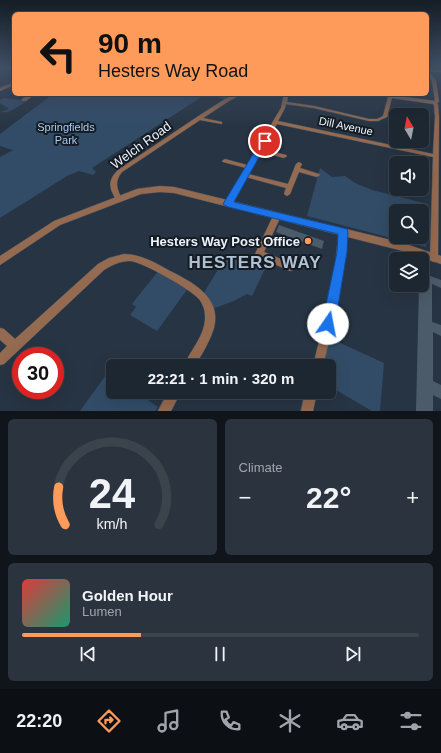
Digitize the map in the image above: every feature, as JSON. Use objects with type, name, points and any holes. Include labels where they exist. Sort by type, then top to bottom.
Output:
[{"type":"street","points":[[434,103],[437,102],[435,87]]},
{"type":"street","points":[[24,100],[30,96]]},
{"type":"street","name":"Welch Road","points":[[119,198],[112,185],[113,179],[117,174],[199,118],[236,96]]},
{"type":"street","points":[[228,204],[276,122],[285,104],[286,96]]},
{"type":"street","points":[[285,104],[314,107],[369,120],[378,120],[386,117],[390,96],[434,103]]},
{"type":"street","points":[[0,261],[57,223],[140,191],[160,189],[174,190],[403,247],[437,259],[438,190],[435,156],[436,105],[434,103]]},
{"type":"street","points":[[199,118],[220,123]]},
{"type":"street","name":"Dill Avenue","points":[[276,122],[435,156]]},
{"type":"street","points":[[259,150],[284,156]]},
{"type":"street","points":[[225,161],[249,167]]},
{"type":"street","points":[[287,194],[298,166],[317,175]]},
{"type":"street","points":[[245,175],[290,187]]},
{"type":"street","points":[[277,216],[259,254],[290,267]]},
{"type":"street","points":[[320,359],[331,313],[342,252],[343,232]]},
{"type":"street","points":[[0,360],[101,266],[118,258],[133,258],[198,291],[207,305],[211,322],[193,359]]},
{"type":"street","points":[[0,333],[15,346]]},
{"type":"street","points":[[164,411],[170,399]]},
{"type":"street","points":[[307,411],[310,399]]},
{"type":"green space","name":"Springfields Park","points":[[50,96],[203,96],[92,168],[96,172],[93,175],[79,171],[67,176],[0,218],[0,157],[13,150],[0,146],[0,134]]},
{"type":"green space","points":[[213,96],[234,96],[227,100]]},
{"type":"green space","points":[[4,98],[22,100],[21,101],[24,103],[10,111],[1,112],[9,109],[0,103],[0,100]]},
{"type":"green space","points":[[320,168],[332,177],[345,176],[355,183],[372,190],[389,194],[389,196],[396,196],[428,204],[389,204],[389,237],[307,216]]},
{"type":"green space","points":[[414,244],[426,244],[426,247]]},
{"type":"green space","points":[[228,253],[265,269],[252,296],[247,294],[234,301],[209,310],[202,296]]},
{"type":"green space","points":[[159,270],[189,287],[157,331],[130,315],[136,307],[132,304]]},
{"type":"green space","points":[[325,336],[384,363],[380,411],[372,411],[336,390],[336,359],[320,359]]},
{"type":"green space","points":[[106,375],[106,399],[146,399],[158,407],[155,411],[80,411]]},
{"type":"building","points":[[279,225],[324,241],[322,249],[276,232]]},
{"type":"building","points":[[429,275],[441,280],[441,288],[432,284],[432,322],[441,325],[441,336],[433,332],[433,381],[441,385],[441,399],[433,395],[433,411],[416,411],[419,292],[429,292]]},
{"type":"place","name":"Hesters Way Post Office","points":[[308,241]]},
{"type":"district","name":"HESTERS WAY","points":[[255,262]]},
{"type":"route","points":[[265,141],[228,204],[343,232],[342,252],[328,324]]}]
